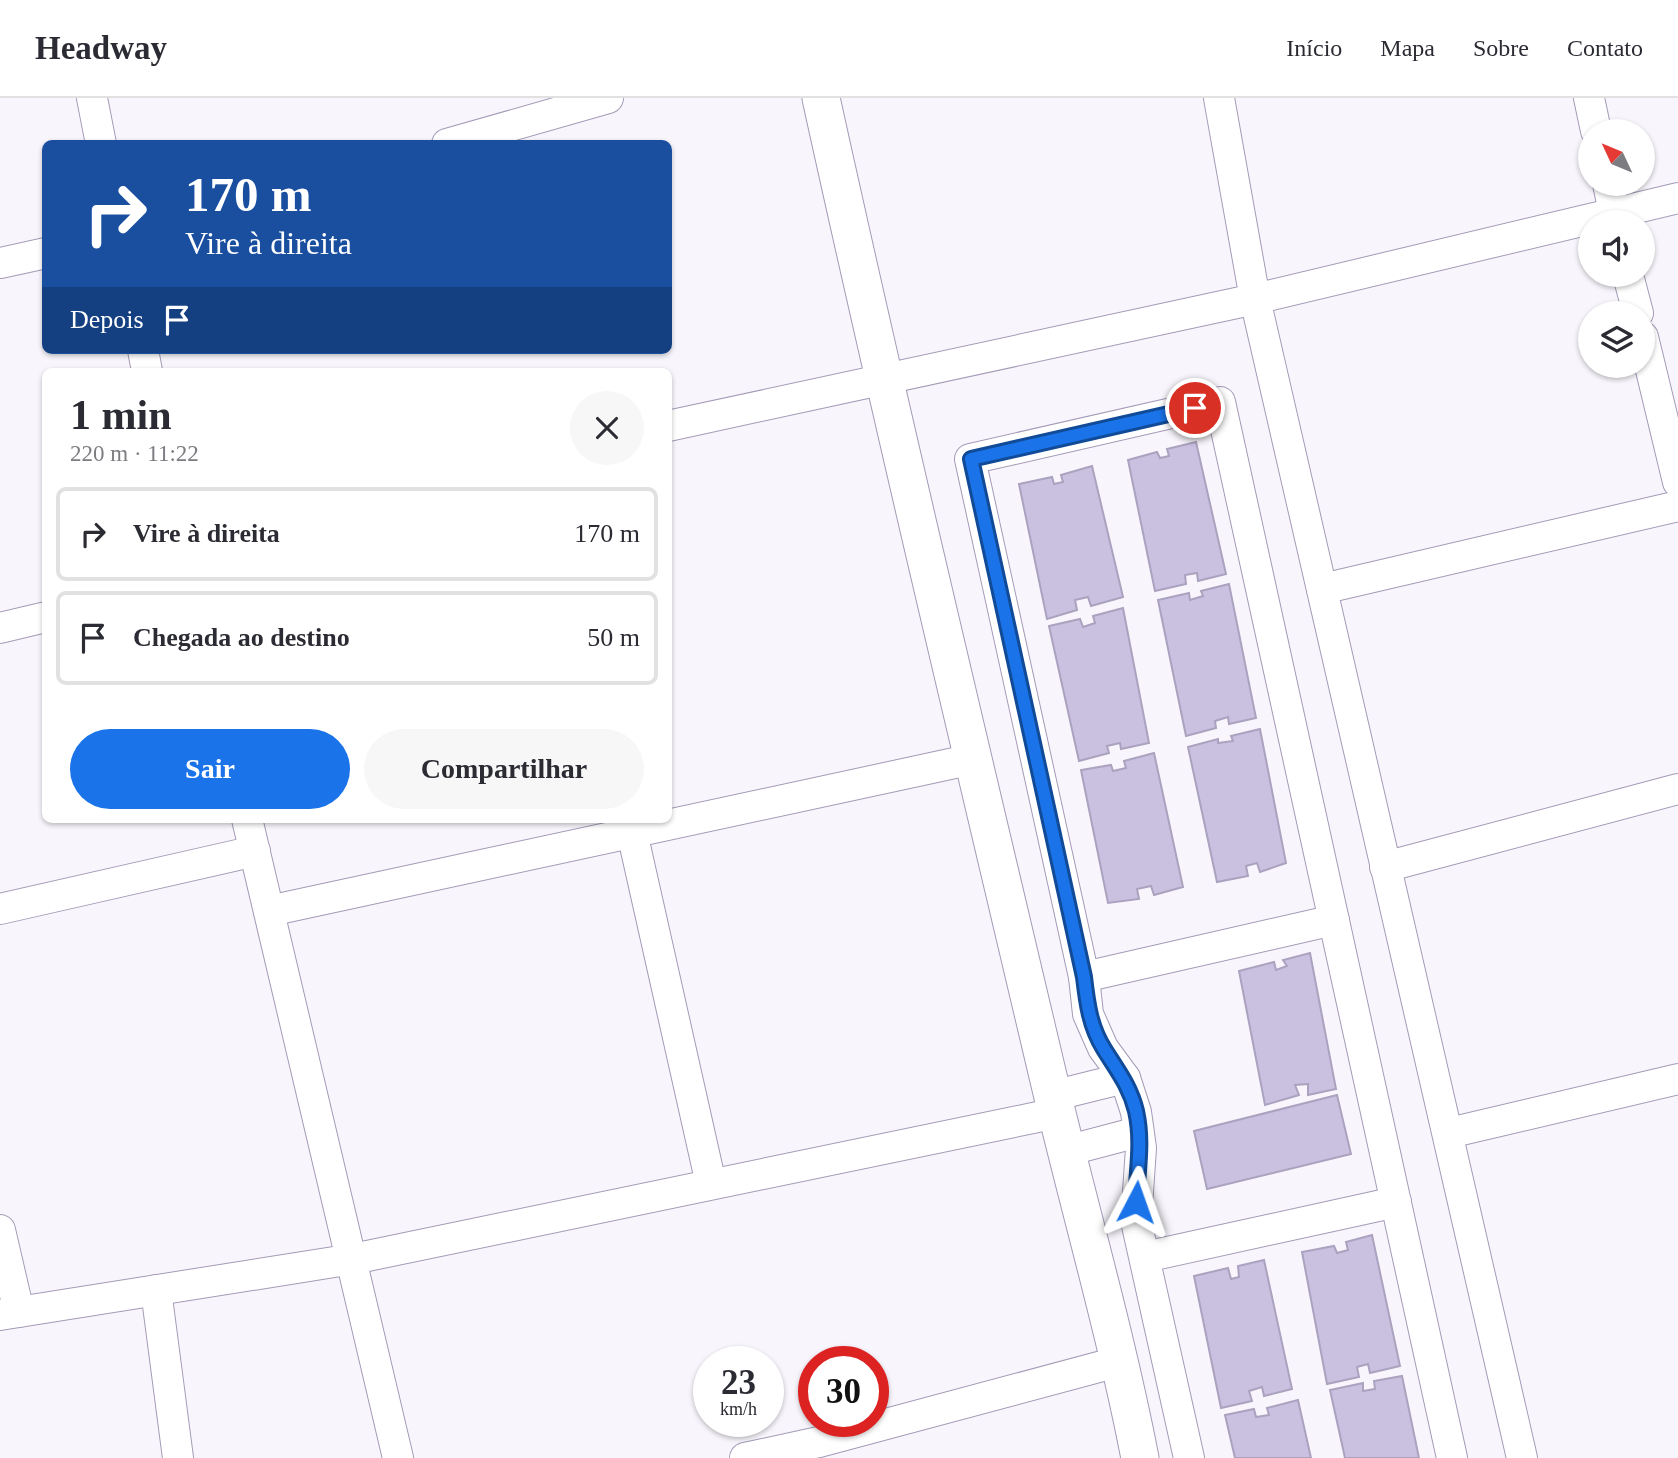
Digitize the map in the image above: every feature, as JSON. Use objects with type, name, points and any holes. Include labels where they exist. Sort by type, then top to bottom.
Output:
[{"type":"street","points":[[92,98],[100,140]]},
{"type":"street","points":[[461,140],[608,98]]},
{"type":"street","points":[[821,98],[883,379],[1055,1105],[1121,1361],[1140,1458]]},
{"type":"street","points":[[1219,98],[1255,299],[1522,1458]]},
{"type":"street","points":[[1590,98],[1594,119]]},
{"type":"street","points":[[672,425],[1255,299],[1612,206],[1678,198]]},
{"type":"street","points":[[0,263],[42,254]]},
{"type":"street","points":[[1653,378],[1678,482]]},
{"type":"street","points":[[1189,1458],[1136,1221],[1141,1148],[1136,1112],[1125,1078],[1103,1048],[1088,1014],[1084,977],[971,459],[1220,402],[1452,1458]]},
{"type":"street","points":[[1322,589],[1678,506]]},
{"type":"street","points":[[0,628],[42,618]]},
{"type":"street","points":[[672,818],[973,759]]},
{"type":"street","points":[[1385,867],[1678,789]]},
{"type":"street","points":[[248,823],[398,1458]]},
{"type":"street","points":[[269,911],[631,826],[711,1184]]},
{"type":"street","points":[[0,909],[255,851]]},
{"type":"street","points":[[1084,977],[1334,920]]},
{"type":"street","points":[[0,1230],[10,1314],[353,1259],[711,1184],[1055,1105],[1125,1078]]},
{"type":"street","points":[[1449,1133],[1678,1079]]},
{"type":"street","points":[[1066,1150],[1138,1132]]},
{"type":"street","points":[[1145,1257],[1396,1202]]},
{"type":"street","points":[[156,1290],[178,1458]]},
{"type":"street","points":[[745,1458],[820,1450],[1121,1361]]},
{"type":"building","points":[[1196,442],[1226,574],[1198,581],[1197,573],[1185,575],[1186,584],[1155,591],[1128,460],[1157,452],[1160,458],[1169,456],[1167,449]]},
{"type":"building","points":[[1092,466],[1123,597],[1091,606],[1088,597],[1075,600],[1077,610],[1047,619],[1019,484],[1052,477],[1054,484],[1063,482],[1061,475]]},
{"type":"building","points":[[1229,584],[1256,718],[1229,724],[1228,717],[1215,721],[1216,728],[1186,736],[1158,600],[1189,593],[1190,600],[1203,596],[1201,591]]},
{"type":"building","points":[[1123,608],[1149,743],[1121,749],[1120,743],[1107,746],[1109,753],[1079,761],[1049,626],[1080,619],[1083,627],[1095,623],[1093,616]]},
{"type":"building","points":[[1260,729],[1286,863],[1260,872],[1257,863],[1246,866],[1248,876],[1217,882],[1188,747],[1218,739],[1218,743],[1233,741],[1231,736]]},
{"type":"building","points":[[1154,753],[1183,887],[1154,895],[1151,886],[1137,889],[1139,899],[1108,903],[1081,770],[1111,765],[1113,771],[1126,768],[1124,761]]},
{"type":"building","points":[[1310,953],[1336,1089],[1308,1095],[1308,1084],[1295,1085],[1299,1095],[1265,1105],[1239,971],[1274,962],[1276,970],[1287,966],[1283,960]]},
{"type":"building","points":[[1337,1095],[1351,1154],[1207,1189],[1194,1131]]},
{"type":"building","points":[[1372,1235],[1400,1366],[1370,1373],[1368,1364],[1357,1367],[1359,1377],[1327,1384],[1302,1252],[1334,1246],[1337,1253],[1348,1250],[1346,1242]]},
{"type":"building","points":[[1264,1260],[1292,1389],[1264,1396],[1262,1387],[1249,1391],[1252,1401],[1221,1408],[1194,1276],[1228,1268],[1231,1279],[1239,1277],[1238,1266]]},
{"type":"building","points":[[1402,1376],[1419,1458],[1345,1458],[1330,1390],[1363,1383],[1363,1391],[1375,1389],[1374,1381]]},
{"type":"building","points":[[1298,1400],[1311,1458],[1235,1458],[1225,1415],[1254,1409],[1256,1417],[1269,1415],[1267,1408]]},
{"type":"route","points":[[1136,1202],[1141,1148],[1136,1112],[1125,1078],[1103,1048],[1088,1014],[1084,977],[971,459],[1195,408]]}]
